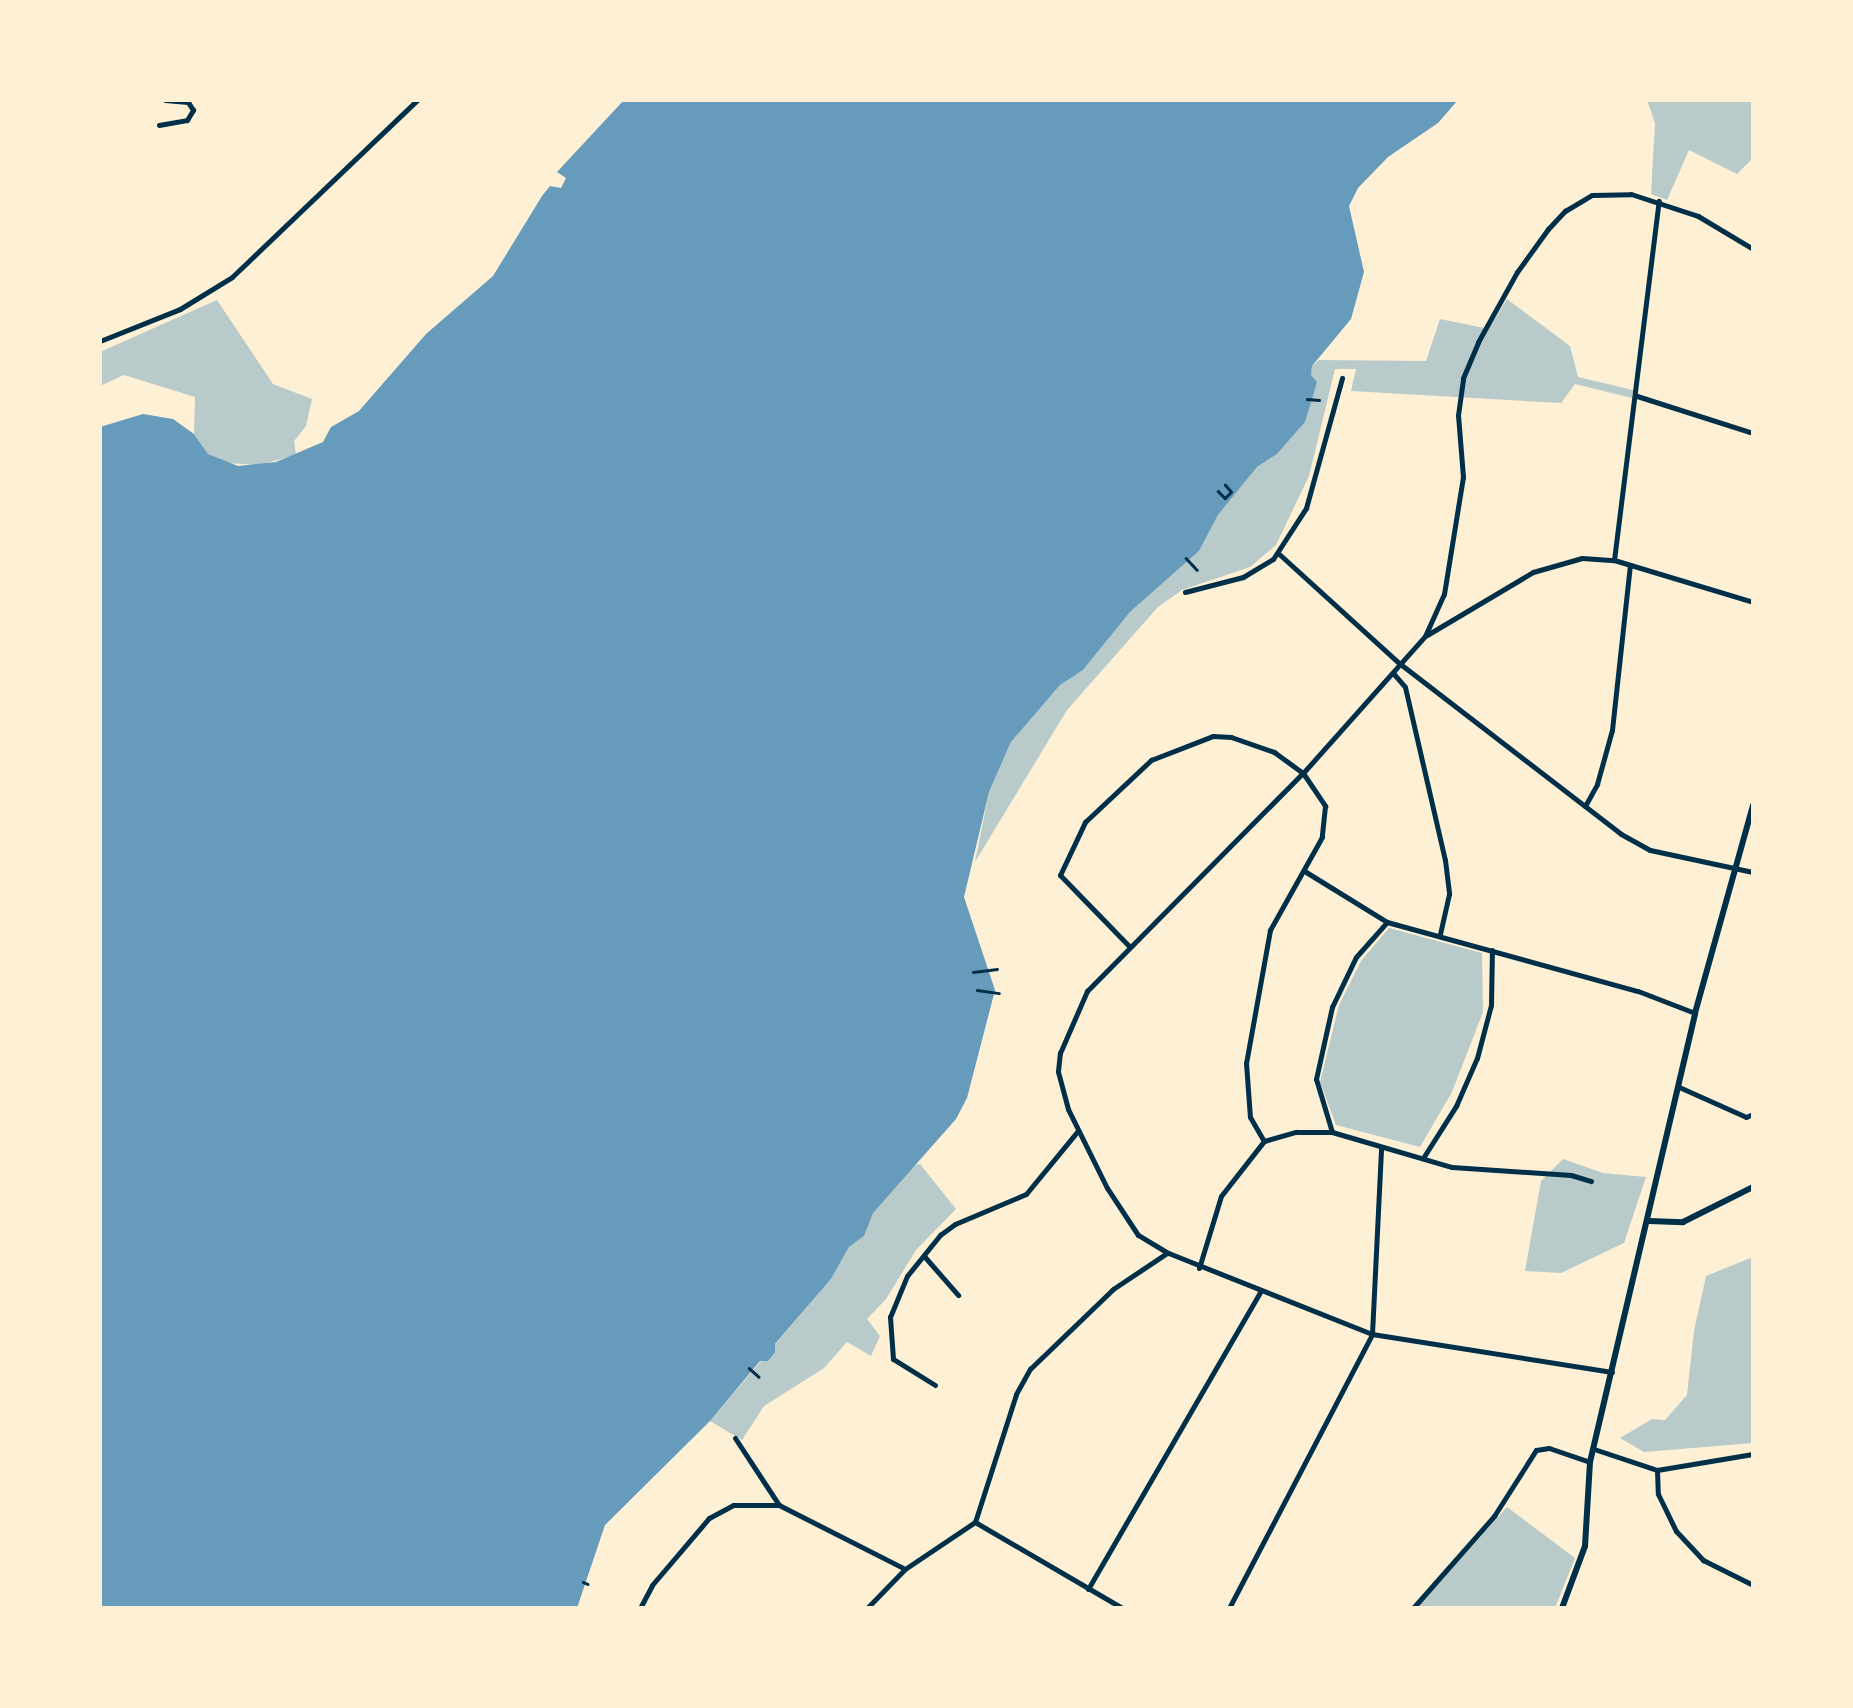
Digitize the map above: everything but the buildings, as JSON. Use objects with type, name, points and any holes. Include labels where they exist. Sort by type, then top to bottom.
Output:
[{"type":"street","points":[[159,124],[187,120],[192,110],[188,102],[166,100]]},
{"type":"street","points":[[100,341],[180,310],[232,277],[417,100]]},
{"type":"street","points":[[1426,636],[1444,594],[1462,477],[1458,415],[1463,378],[1517,272],[1565,211],[1592,195],[1631,194],[1659,200],[1698,216],[1753,248]]},
{"type":"street","points":[[1614,560],[1659,200]]},
{"type":"street","points":[[1184,592],[1243,578],[1278,553],[1306,508],[1342,378]]},
{"type":"street","points":[[1637,396],[1753,433]]},
{"type":"street","points":[[1278,553],[1399,663],[1585,806],[1650,850],[1753,872]]},
{"type":"street","points":[[1612,1372],[1372,1334],[1168,1253],[1138,1235],[1120,1211],[1077,1132],[1058,1071],[1065,1034],[1087,991],[1303,773],[1426,636],[1533,572],[1582,558],[1630,564],[1753,602]]},
{"type":"street","points":[[1585,806],[1597,784],[1612,730],[1630,564]]},
{"type":"street","points":[[1392,672],[1405,687],[1445,860],[1449,894],[1440,934]]},
{"type":"street","points":[[1129,946],[1060,876],[1085,822],[1150,760],[1213,736],[1231,737],[1274,752],[1303,773],[1325,806],[1322,837],[1270,930],[1246,1063],[1250,1116],[1264,1141]]},
{"type":"street","points":[[1562,1608],[1585,1546],[1590,1462],[1695,1013],[1753,805]]},
{"type":"street","points":[[1305,872],[1387,922],[1638,991],[1695,1013]]},
{"type":"street","points":[[1332,1132],[1316,1079],[1332,1008],[1356,957],[1387,922]]},
{"type":"street","points":[[1423,1158],[1456,1106],[1477,1058],[1491,1006],[1492,950]]},
{"type":"street","points":[[1679,1087],[1746,1117],[1753,1114]]},
{"type":"street","points":[[935,1385],[893,1359],[890,1317],[894,1302],[924,1256],[956,1224],[1026,1194],[1077,1132]]},
{"type":"street","points":[[1199,1268],[1221,1196],[1264,1141],[1296,1132],[1332,1132],[1452,1167],[1571,1175],[1591,1181]]},
{"type":"street","points":[[1229,1608],[1372,1334],[1381,1147]]},
{"type":"street","points":[[1649,1221],[1683,1222],[1753,1187]]},
{"type":"street","points":[[867,1608],[904,1569],[975,1522],[1016,1394],[1030,1369],[1113,1289],[1168,1253]]},
{"type":"street","points":[[924,1256],[958,1295]]},
{"type":"street","points":[[1088,1589],[1260,1292]]},
{"type":"street","points":[[735,1438],[779,1505]]},
{"type":"street","points":[[1414,1608],[1494,1516],[1536,1450],[1549,1448],[1590,1462]]},
{"type":"street","points":[[1594,1449],[1657,1470],[1753,1454]]},
{"type":"street","points":[[1657,1470],[1658,1494],[1676,1531],[1703,1560],[1753,1585]]},
{"type":"street","points":[[640,1608],[652,1584],[709,1518],[733,1505],[779,1505],[904,1569]]},
{"type":"street","points":[[975,1522],[1122,1608]]},
{"type":"path","points":[[1307,399],[1320,400]]},
{"type":"path","points":[[1222,488],[1228,495]]},
{"type":"path","points":[[1186,558],[1197,570]]},
{"type":"path","points":[[973,972],[997,970]]},
{"type":"path","points":[[977,990],[999,993]]},
{"type":"path","points":[[749,1368],[759,1376]]},
{"type":"shaded area","points":[[1647,100],[1753,100],[1753,158],[1737,174],[1689,150],[1667,200],[1651,194],[1655,123]]},
{"type":"shaded area","points":[[1507,299],[1570,346],[1578,377],[1633,390],[1632,398],[1575,384],[1561,403],[1351,391],[1356,369],[1335,369],[1309,476],[1276,545],[1250,567],[1182,590],[1158,607],[1067,710],[975,862],[989,792],[1011,742],[1060,685],[1083,670],[1130,612],[1199,551],[1218,515],[1257,467],[1277,454],[1305,422],[1312,366],[1319,360],[1426,361],[1440,319],[1489,329]]},
{"type":"shaded area","points":[[217,300],[273,384],[312,399],[306,426],[294,441],[296,455],[259,465],[226,463],[208,454],[194,434],[195,397],[124,375],[100,386],[100,352]]},
{"type":"shaded area","points":[[1389,928],[1482,953],[1483,1012],[1452,1092],[1420,1147],[1336,1125],[1320,1082],[1339,1005],[1361,961]]},
{"type":"shaded area","points":[[1563,1159],[1603,1173],[1646,1177],[1624,1243],[1561,1273],[1525,1271],[1541,1181]]},
{"type":"shaded area","points":[[920,1164],[956,1209],[916,1250],[886,1299],[867,1319],[880,1336],[871,1356],[847,1342],[824,1368],[764,1406],[742,1440],[710,1421],[831,1279],[849,1247],[864,1236],[872,1213],[909,1167]]},
{"type":"shaded area","points":[[1753,1257],[1753,1443],[1644,1452],[1620,1438],[1652,1419],[1665,1420],[1687,1395],[1694,1331],[1706,1276]]},
{"type":"shaded area","points":[[1507,1507],[1575,1558],[1555,1608],[1417,1608]]},
{"type":"water","points":[[624,100],[1458,100],[1438,123],[1388,157],[1358,188],[1349,206],[1364,272],[1351,319],[1312,366],[1311,375],[1317,382],[1305,422],[1277,454],[1257,467],[1218,515],[1199,551],[1130,612],[1083,670],[1060,685],[1011,742],[989,792],[964,897],[995,990],[967,1098],[956,1119],[873,1213],[864,1236],[849,1247],[831,1279],[775,1344],[775,1352],[768,1361],[760,1361],[710,1421],[605,1525],[577,1608],[100,1608],[100,427],[143,414],[173,419],[194,434],[208,454],[238,466],[276,462],[323,442],[331,427],[359,411],[426,334],[493,276],[542,196],[550,186],[561,188],[566,178],[557,172]]}]
